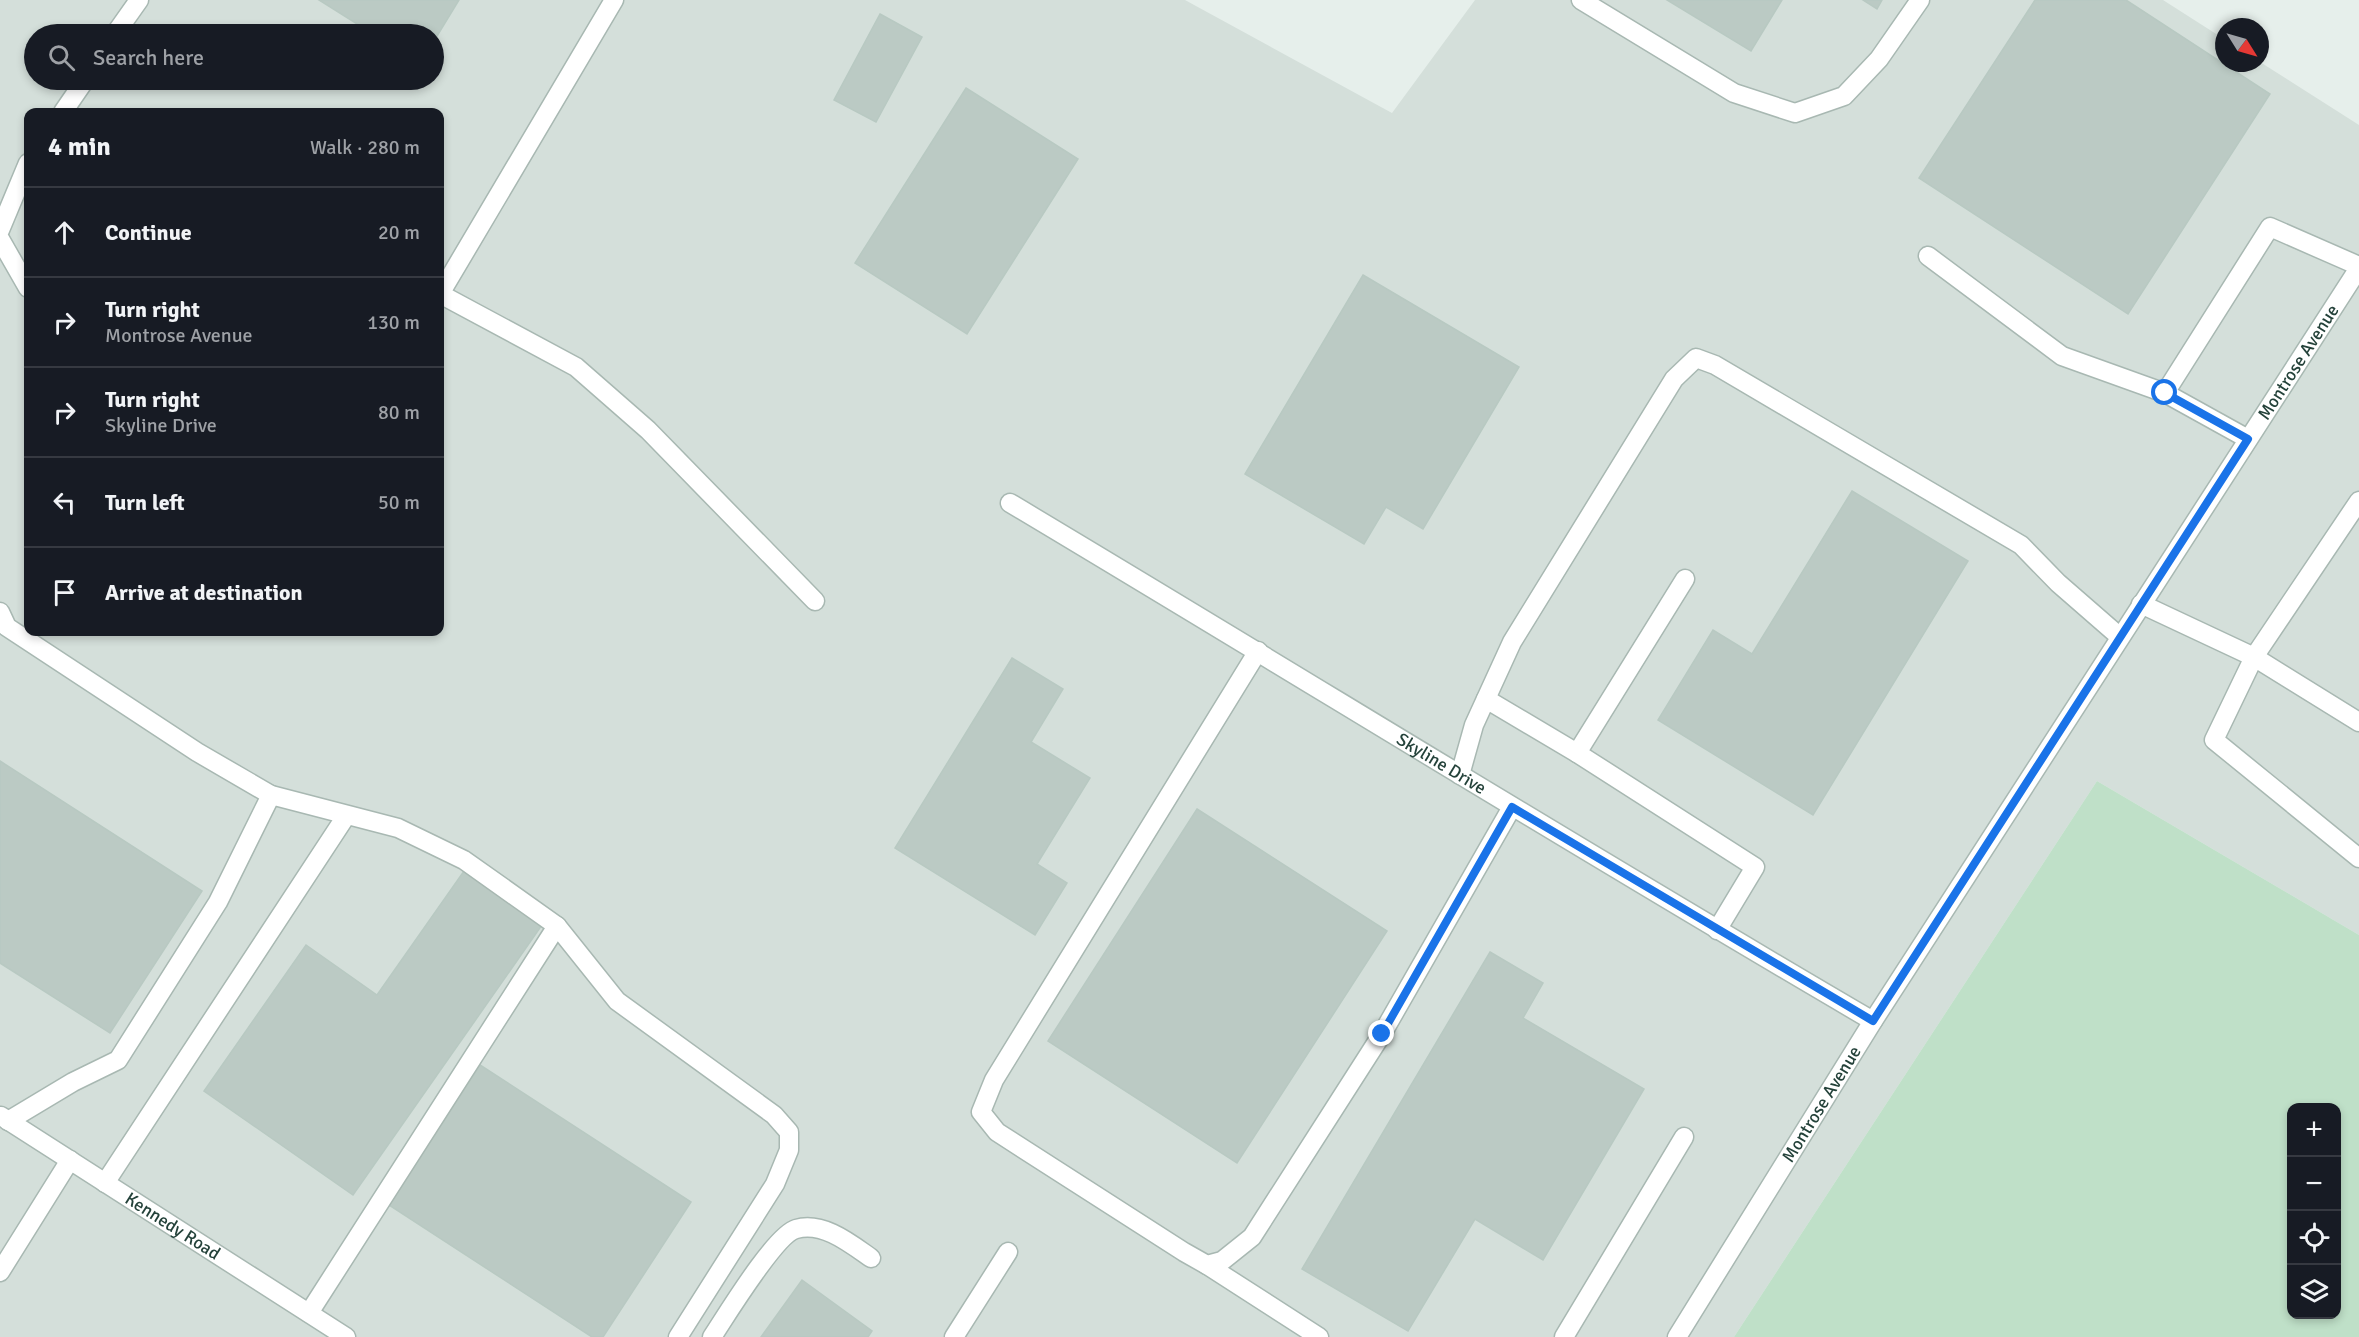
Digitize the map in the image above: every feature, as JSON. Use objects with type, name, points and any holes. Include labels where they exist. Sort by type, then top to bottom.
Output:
[{"type":"street","points":[[122,24],[139,0]]},
{"type":"street","points":[[444,287],[614,0]]},
{"type":"street","points":[[1581,0],[1734,93],[1795,113],[1844,96],[1879,58],[1920,0]]},
{"type":"street","points":[[66,108],[78,90]]},
{"type":"street","points":[[0,230],[24,173]]},
{"type":"street","points":[[2165,393],[2270,227],[2359,267]]},
{"type":"street","points":[[0,239],[24,281]]},
{"type":"street","points":[[1928,256],[2062,356],[2165,393],[2248,439]]},
{"type":"street","name":"Montrose Avenue","points":[[1677,1337],[1873,1021],[2359,267]]},
{"type":"street","points":[[444,296],[576,367],[648,430],[815,601]]},
{"type":"street","points":[[1460,775],[1474,725],[1512,642],[1674,380],[1696,358],[1715,365],[2021,545],[2058,583],[2120,637]]},
{"type":"street","points":[[2359,501],[2254,657],[2214,740],[2359,858]]},
{"type":"street","name":"Skyline Drive","points":[[1010,503],[1258,651],[1512,807],[1873,1021]]},
{"type":"street","points":[[1576,753],[1685,579]]},
{"type":"street","points":[[2141,604],[2254,657],[2359,722]]},
{"type":"street","points":[[0,612],[7,627],[197,752],[271,795],[398,828],[464,860],[557,926],[617,1001],[774,1115],[789,1132],[789,1150],[775,1184],[678,1337]]},
{"type":"street","points":[[1258,651],[994,1080],[981,1112],[997,1132],[1318,1337]]},
{"type":"street","points":[[1486,699],[1576,753],[1755,867],[1717,930]]},
{"type":"street","points":[[4,1118],[118,1060],[218,902],[271,795]]},
{"type":"street","points":[[1207,1265],[1222,1261],[1252,1237],[1382,1034],[1512,807]]},
{"type":"street","points":[[105,1183],[346,816]]},
{"type":"street","points":[[309,1313],[557,926]]},
{"type":"street","name":"Kennedy Road","points":[[4,1118],[346,1337]]},
{"type":"street","points":[[1564,1337],[1684,1137]]},
{"type":"street","points":[[0,1272],[70,1160]]},
{"type":"street","points":[[712,1337],[739,1295],[782,1238],[796,1229],[814,1228],[839,1235],[871,1258]]},
{"type":"street","points":[[954,1337],[1008,1252]]},
{"type":"shaded area","points":[[0,0],[1185,0],[1392,113],[1475,0],[2163,0],[2215,33],[2215,72],[2269,72],[2269,68],[2359,125],[2359,935],[2097,781],[1734,1337],[0,1337]]},
{"type":"green space","points":[[2097,781],[2359,935],[2359,1337],[1734,1337]]},
{"type":"building","points":[[319,0],[459,0],[444,25],[357,24]]},
{"type":"building","points":[[1667,0],[1782,0],[1751,51]]},
{"type":"building","points":[[1863,0],[1882,0],[1877,9]]},
{"type":"building","points":[[2035,0],[2126,0],[2215,58],[2215,72],[2236,72],[2270,94],[2128,314],[1919,178]]},
{"type":"building","points":[[880,14],[922,37],[876,122],[834,100]]},
{"type":"building","points":[[966,88],[1078,159],[967,334],[855,263]]},
{"type":"building","points":[[1363,275],[1519,367],[1423,529],[1386,507],[1364,544],[1245,474]]},
{"type":"building","points":[[1852,491],[1968,561],[1813,815],[1658,720],[1713,630],[1752,654]]},
{"type":"building","points":[[1012,658],[1063,689],[1031,742],[1090,778],[1037,864],[1067,883],[1035,935],[895,848]]},
{"type":"building","points":[[0,761],[202,891],[110,1033],[0,963]]},
{"type":"building","points":[[1197,809],[1387,931],[1237,1163],[1048,1041]]},
{"type":"building","points":[[464,871],[542,925],[353,1195],[204,1091],[306,945],[377,995]]},
{"type":"building","points":[[1490,952],[1543,983],[1523,1018],[1644,1089],[1543,1260],[1475,1219],[1408,1331],[1302,1269]]},
{"type":"building","points":[[480,1065],[691,1202],[603,1337],[592,1337],[389,1205]]},
{"type":"building","points":[[802,1280],[872,1331],[868,1337],[761,1337]]},
{"type":"route","points":[[1382,1034],[1512,807],[1873,1021],[2248,439],[2165,393]]}]
